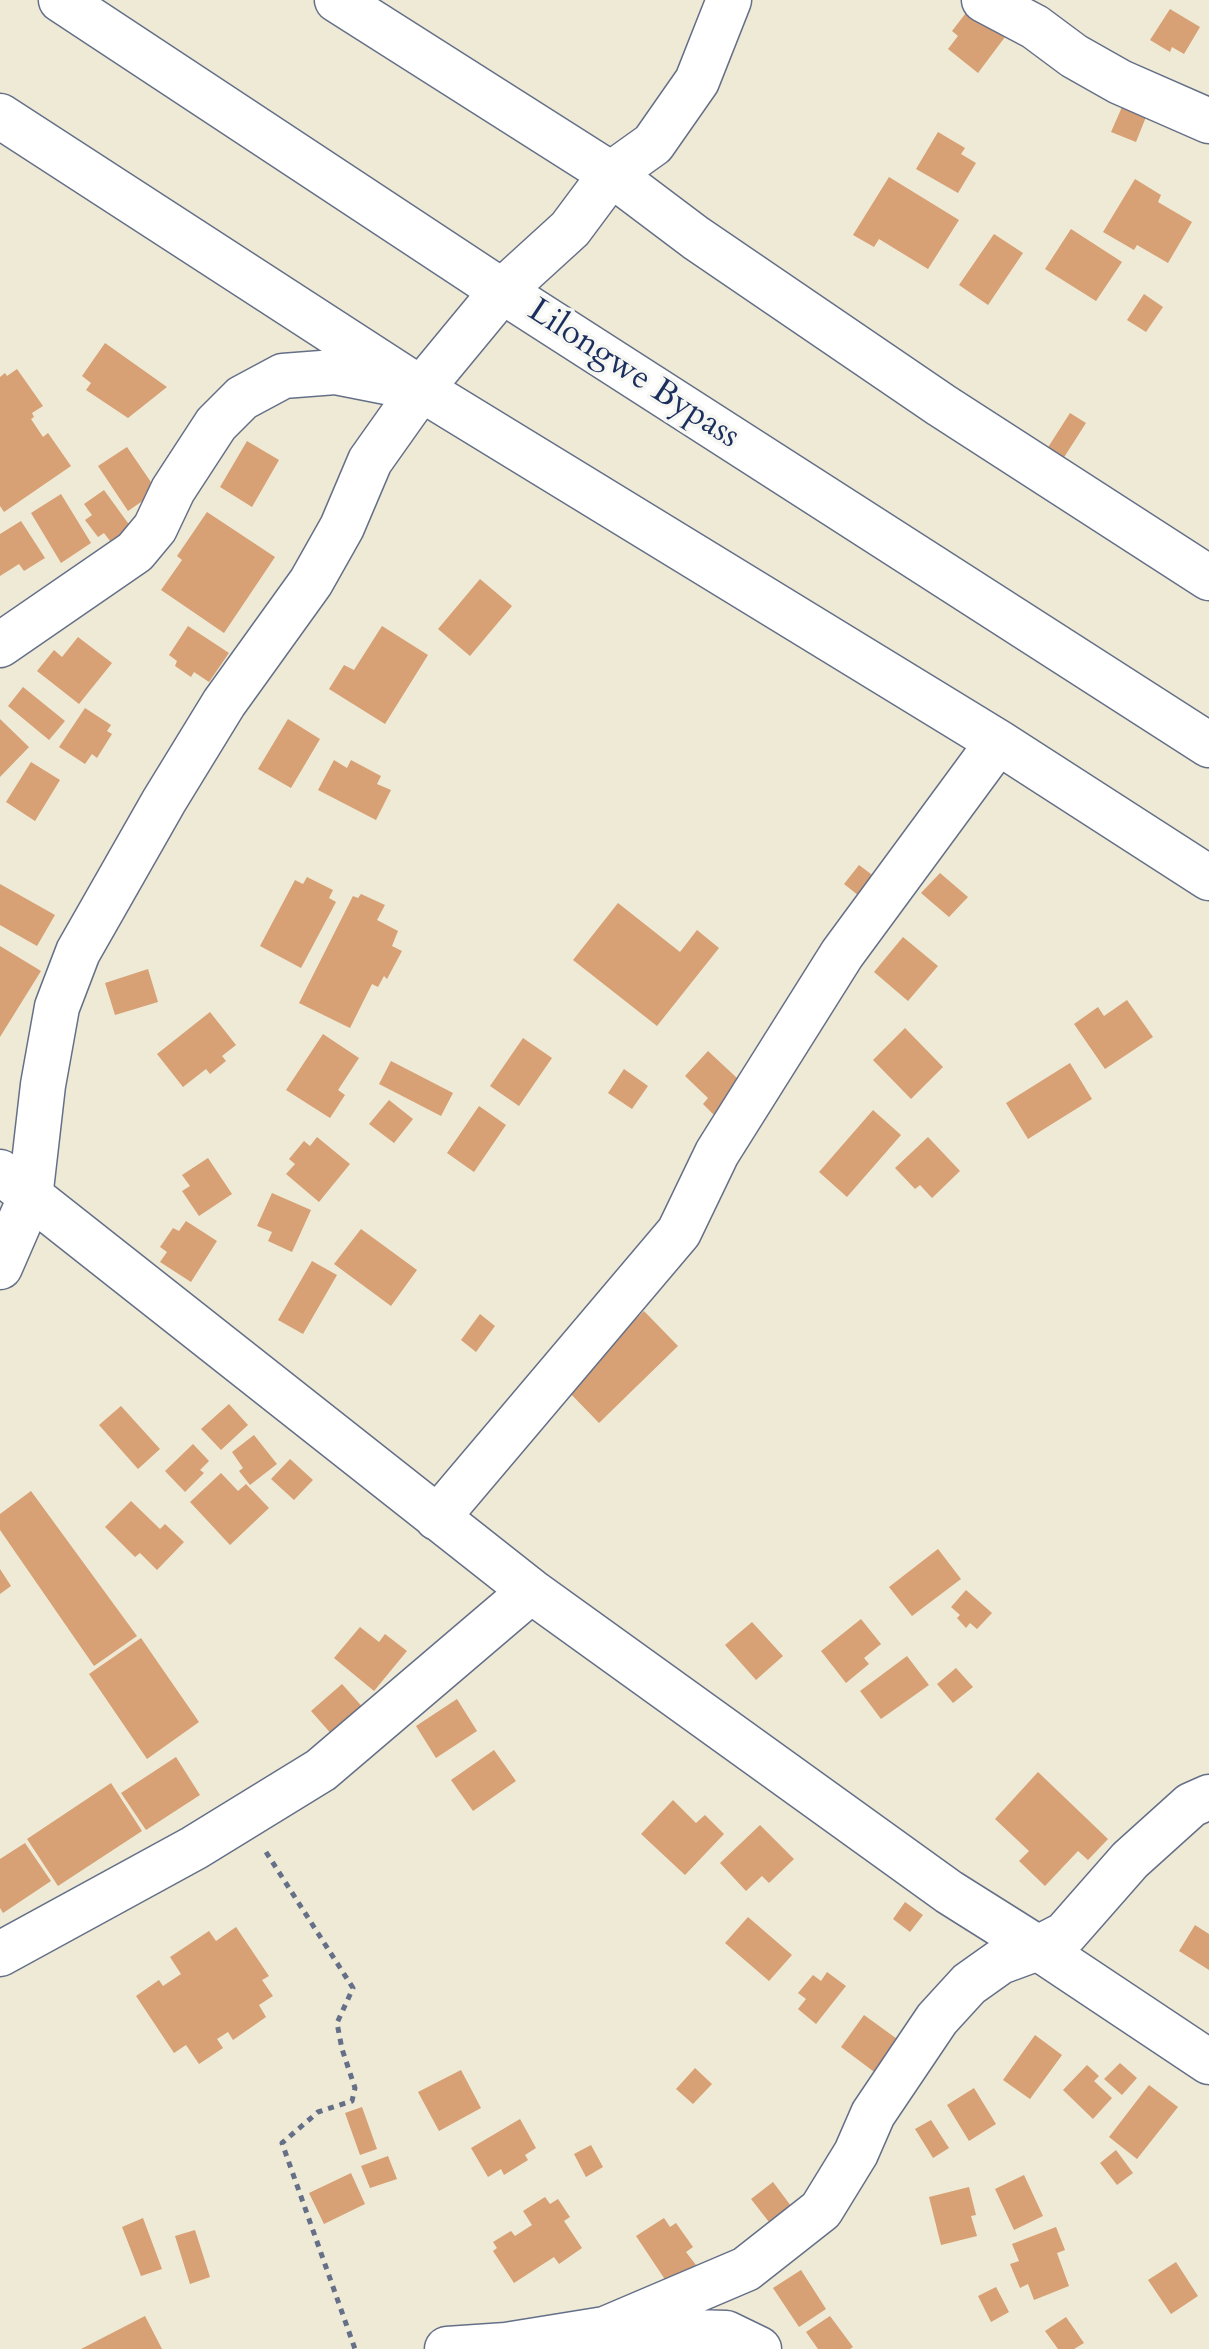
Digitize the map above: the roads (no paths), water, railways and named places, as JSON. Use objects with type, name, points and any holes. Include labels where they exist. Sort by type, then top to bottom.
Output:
[{"type":"street","name":"Lilongwe Bypass","points":[[61,0],[502,291],[1209,745]]},
{"type":"street","points":[[337,0],[611,174],[696,238],[941,405],[1209,578]]},
{"type":"street","points":[[0,1267],[15,1185],[43,1085],[54,1023],[78,952],[164,801],[224,703],[311,582],[342,527],[370,461],[421,389],[502,291],[570,229],[611,174],[653,144],[697,81],[729,0]]},
{"type":"street","points":[[984,0],[1032,14],[1074,56],[1120,82],[1209,121]]},
{"type":"street","points":[[0,116],[421,389],[998,742],[1209,878]]},
{"type":"street","points":[[0,645],[135,552],[155,528],[173,490],[216,424],[242,398],[283,376],[335,372],[421,389]]},
{"type":"street","points":[[437,1518],[679,1232],[717,1153],[842,954],[998,742]]},
{"type":"street","points":[[15,1185],[531,1591],[949,1892],[1209,2062]]},
{"type":"street","points":[[0,1954],[194,1848],[321,1770],[531,1591]]},
{"type":"street","points":[[605,2329],[746,2269],[821,2210],[856,2153],[873,2114],[937,2019],[969,1984],[1000,1962],[1065,1934],[1130,1860],[1191,1805],[1209,1797]]},
{"type":"street","points":[[453,2348],[506,2345],[605,2329],[726,2333],[759,2349]]}]
